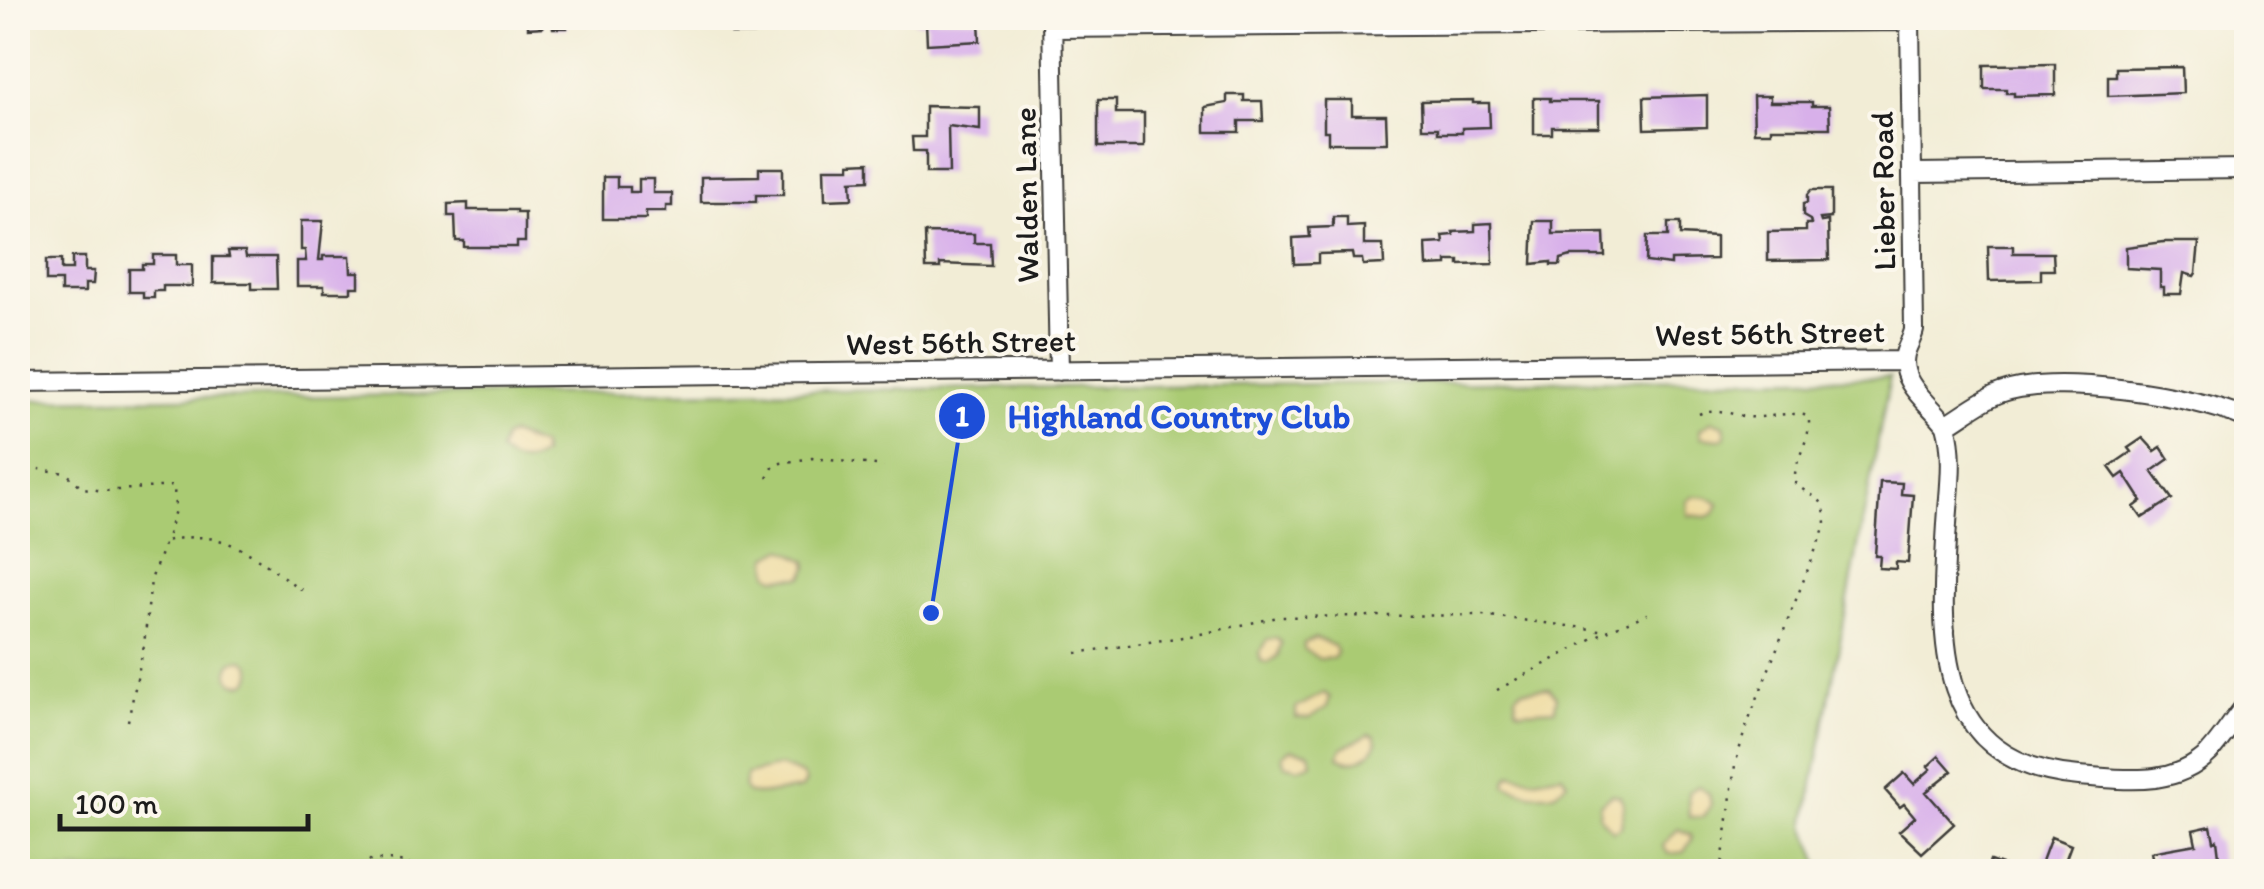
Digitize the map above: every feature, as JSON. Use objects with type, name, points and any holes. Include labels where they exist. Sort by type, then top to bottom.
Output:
[{"type":"street","points":[[1052,23],[1910,19]]},
{"type":"street","name":"Lieber Road","points":[[1904,361],[1914,330],[1910,19]]},
{"type":"street","name":"Walden Lane","points":[[1052,23],[1059,371]]},
{"type":"street","points":[[1913,173],[2246,169]]},
{"type":"street","points":[[1904,361],[1913,388],[1946,425],[1952,460],[1944,588],[1946,652],[1968,718],[1982,738],[2006,756],[2055,771],[2147,780],[2193,768],[2246,705]]},
{"type":"street","name":"West 56th Street","points":[[18,382],[1904,361]]},
{"type":"street","points":[[1946,425],[1992,397],[2026,387],[2100,388],[2171,396],[2246,418]]},
{"type":"path","points":[[1700,414],[1712,408],[1748,417],[1797,412],[1808,416],[1810,428],[1800,449],[1795,483],[1825,505],[1826,524],[1745,730],[1735,764],[1721,872]]},
{"type":"path","points":[[766,478],[775,464],[812,458],[884,466]]},
{"type":"path","points":[[18,466],[66,473],[83,488],[104,492],[174,486],[175,510],[151,580],[144,645],[128,721]]},
{"type":"path","points":[[166,541],[188,536],[215,537],[239,547],[302,590]]},
{"type":"path","points":[[1076,653],[1196,635],[1278,617],[1482,614],[1607,630]]},
{"type":"path","points":[[1496,690],[1607,630],[1646,614]]},
{"type":"path","points":[[366,872],[370,860],[438,870],[526,867],[530,872]]},
{"type":"green space","points":[[1890,377],[1805,826],[1822,872],[18,871],[18,400]]},
{"type":"sand","points":[[1712,421],[1724,425],[1726,436],[1701,437],[1700,429]]},
{"type":"sand","points":[[511,434],[541,446],[542,455],[520,462],[504,456],[500,451],[504,438]]},
{"type":"sand","points":[[1694,496],[1708,497],[1719,504],[1715,513],[1707,517],[1688,515],[1687,501]]},
{"type":"sand","points":[[783,549],[807,561],[803,577],[775,578],[769,574],[768,557]]},
{"type":"sand","points":[[1276,638],[1281,643],[1278,656],[1268,663],[1261,661],[1259,653],[1267,640]]},
{"type":"sand","points":[[1315,638],[1334,646],[1334,658],[1319,659],[1304,649],[1304,643]]},
{"type":"sand","points":[[240,660],[252,672],[240,684],[228,672]]},
{"type":"sand","points":[[1549,688],[1557,696],[1555,709],[1516,708],[1515,696],[1522,690]]},
{"type":"sand","points":[[1324,693],[1330,697],[1327,707],[1309,718],[1296,718],[1296,708]]},
{"type":"sand","points":[[1369,734],[1377,742],[1366,756],[1349,761],[1338,756],[1342,748]]},
{"type":"sand","points":[[1291,749],[1310,753],[1312,763],[1299,768],[1284,764],[1282,755]]},
{"type":"sand","points":[[780,766],[802,775],[806,781],[803,788],[759,795],[745,789],[747,774]]},
{"type":"sand","points":[[1512,774],[1534,779],[1562,774],[1567,782],[1555,794],[1530,794],[1506,785]]},
{"type":"sand","points":[[1699,786],[1709,794],[1711,805],[1703,817],[1689,817],[1688,792]]},
{"type":"sand","points":[[1611,794],[1620,796],[1624,805],[1621,827],[1613,831],[1599,816],[1600,804]]},
{"type":"sand","points":[[1678,829],[1692,839],[1684,852],[1668,854],[1663,846]]},
{"type":"building","points":[[528,18],[543,18],[543,27],[528,28]]},
{"type":"building","points":[[552,18],[567,18],[567,28],[553,28]]},
{"type":"building","points":[[732,18],[753,18],[753,34],[732,34]]},
{"type":"building","points":[[914,18],[979,19],[980,41],[927,44],[926,22],[914,22]]},
{"type":"building","points":[[2055,64],[2055,95],[2014,96],[2006,93],[2006,89],[1984,89],[1984,65]]},
{"type":"building","points":[[2182,67],[2183,93],[2108,96],[2108,76],[2116,76],[2116,68]]},
{"type":"building","points":[[1227,95],[1244,95],[1244,101],[1262,101],[1263,121],[1239,121],[1239,132],[1205,132],[1205,107],[1227,103]]},
{"type":"building","points":[[1707,95],[1707,127],[1645,129],[1644,97]]},
{"type":"building","points":[[1753,96],[1770,96],[1770,102],[1829,106],[1830,128],[1771,128],[1771,132],[1754,132]]},
{"type":"building","points":[[1534,98],[1599,101],[1599,127],[1552,127],[1552,134],[1534,134]]},
{"type":"building","points":[[1098,100],[1116,100],[1116,113],[1144,113],[1144,147],[1098,147]]},
{"type":"building","points":[[1324,100],[1352,100],[1352,115],[1386,115],[1387,143],[1328,143]]},
{"type":"building","points":[[1421,101],[1489,103],[1490,127],[1462,128],[1462,133],[1422,128]]},
{"type":"building","points":[[925,106],[980,107],[980,130],[948,126],[949,173],[926,173],[926,151],[913,151],[912,137],[925,137]]},
{"type":"building","points":[[869,162],[869,180],[851,181],[852,199],[825,200],[824,168],[850,168],[850,163]]},
{"type":"building","points":[[759,168],[783,168],[783,195],[756,195],[756,202],[701,202],[701,177],[759,176]]},
{"type":"building","points":[[603,177],[617,177],[617,187],[630,187],[630,192],[639,192],[639,179],[653,179],[653,193],[672,193],[672,206],[666,206],[666,212],[646,212],[646,219],[603,219]]},
{"type":"building","points":[[1811,190],[1831,190],[1831,218],[1820,219],[1828,221],[1829,260],[1768,261],[1768,232],[1806,231],[1806,224],[1811,224],[1803,216],[1803,204]]},
{"type":"building","points":[[468,203],[468,210],[525,213],[525,242],[517,242],[517,247],[464,247],[464,241],[456,241],[455,216],[448,216],[448,204]]},
{"type":"building","points":[[1333,217],[1347,217],[1347,227],[1364,226],[1364,245],[1383,245],[1384,264],[1363,265],[1362,259],[1353,259],[1352,253],[1318,254],[1318,263],[1294,264],[1293,238],[1310,237],[1309,228],[1333,227]]},
{"type":"building","points":[[301,221],[323,221],[319,260],[323,256],[350,256],[351,272],[359,272],[359,287],[351,287],[351,292],[324,292],[324,286],[297,286],[297,261],[306,261],[305,250],[301,250]]},
{"type":"building","points":[[1534,221],[1553,221],[1553,234],[1604,233],[1605,256],[1571,256],[1561,259],[1560,265],[1532,264]]},
{"type":"building","points":[[1492,223],[1493,264],[1459,265],[1459,261],[1447,261],[1447,265],[1427,266],[1426,244],[1444,243],[1443,236],[1475,231],[1475,224]]},
{"type":"building","points":[[1668,223],[1680,223],[1680,235],[1716,237],[1716,259],[1671,260],[1671,265],[1646,262],[1647,236],[1668,236]]},
{"type":"building","points":[[925,233],[974,234],[974,243],[990,243],[991,266],[940,264],[940,268],[926,268]]},
{"type":"building","points":[[2199,242],[2196,273],[2184,273],[2181,294],[2164,294],[2160,270],[2126,268],[2126,247]]},
{"type":"building","points":[[1988,246],[2013,246],[2013,253],[2053,253],[2054,270],[2041,270],[2041,280],[1989,281]]},
{"type":"building","points":[[228,251],[245,251],[246,257],[276,257],[277,289],[252,289],[252,283],[213,283],[213,257],[229,257]]},
{"type":"building","points":[[153,255],[176,255],[176,265],[192,265],[192,286],[163,286],[163,291],[154,291],[154,298],[143,298],[143,292],[129,292],[129,269],[153,264]]},
{"type":"building","points":[[72,257],[85,257],[85,271],[94,271],[93,284],[85,284],[85,292],[61,292],[61,281],[46,281],[46,260],[61,260],[61,270],[72,270]]},
{"type":"building","points":[[2143,438],[2155,451],[2161,447],[2169,459],[2152,471],[2172,499],[2142,518],[2134,507],[2142,501],[2124,473],[2117,478],[2109,467]]},
{"type":"building","points":[[1880,482],[1902,483],[1901,494],[1913,495],[1908,563],[1896,562],[1896,569],[1879,568],[1880,556],[1875,556]]},
{"type":"building","points":[[1939,756],[1952,771],[1926,792],[1954,824],[1922,853],[1899,831],[1915,817],[1885,790],[1904,773],[1914,784]]},
{"type":"building","points":[[2211,826],[2221,872],[2204,872],[2203,863],[2155,872],[2151,852],[2196,844],[2193,830]]},
{"type":"building","points":[[2051,837],[2071,845],[2061,872],[2038,872]]},
{"type":"building","points":[[1990,861],[2018,871],[2018,872],[1986,872]]},
{"type":"place","name":"Highland Country Club","points":[[931,613]]}]
